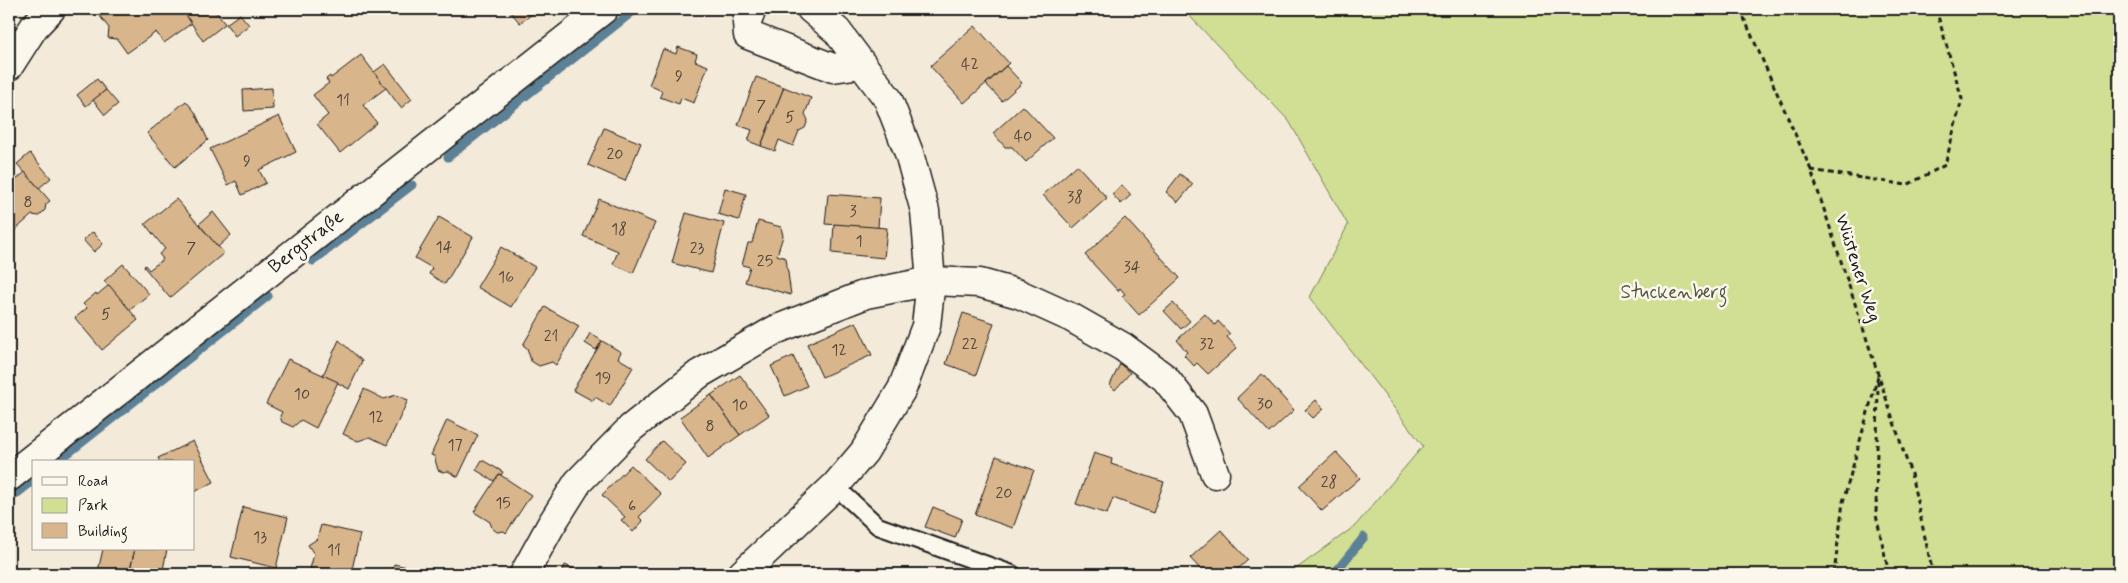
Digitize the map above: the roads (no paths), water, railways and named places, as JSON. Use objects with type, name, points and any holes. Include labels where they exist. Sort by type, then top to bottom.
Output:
[{"type":"street","points":[[9,66],[34,27],[51,9]]},
{"type":"street","name":"Bergstraße","points":[[9,477],[604,9]]},
{"type":"street","points":[[752,9],[747,22],[748,35],[832,68],[862,64]]},
{"type":"street","points":[[742,574],[834,486],[864,452],[902,389],[926,326],[931,281],[925,210],[909,153],[888,99],[837,31],[811,9]]},
{"type":"street","points":[[524,574],[551,525],[578,482],[631,428],[700,374],[775,330],[811,315],[866,294],[931,281],[980,282],[1019,294],[1072,318],[1123,347],[1165,378],[1193,414],[1215,474]]},
{"type":"lane","points":[[834,486],[878,526],[1012,574]]},
{"type":"waterway","points":[[448,157],[636,9]]},
{"type":"waterway","points":[[313,261],[412,185]]},
{"type":"waterway","points":[[60,460],[268,296]]},
{"type":"waterway","points":[[15,495],[32,482]]},
{"type":"waterway","points":[[1334,574],[1364,537]]},
{"type":"park label","name":"Stuckenberg","points":[[1674,292]]}]
